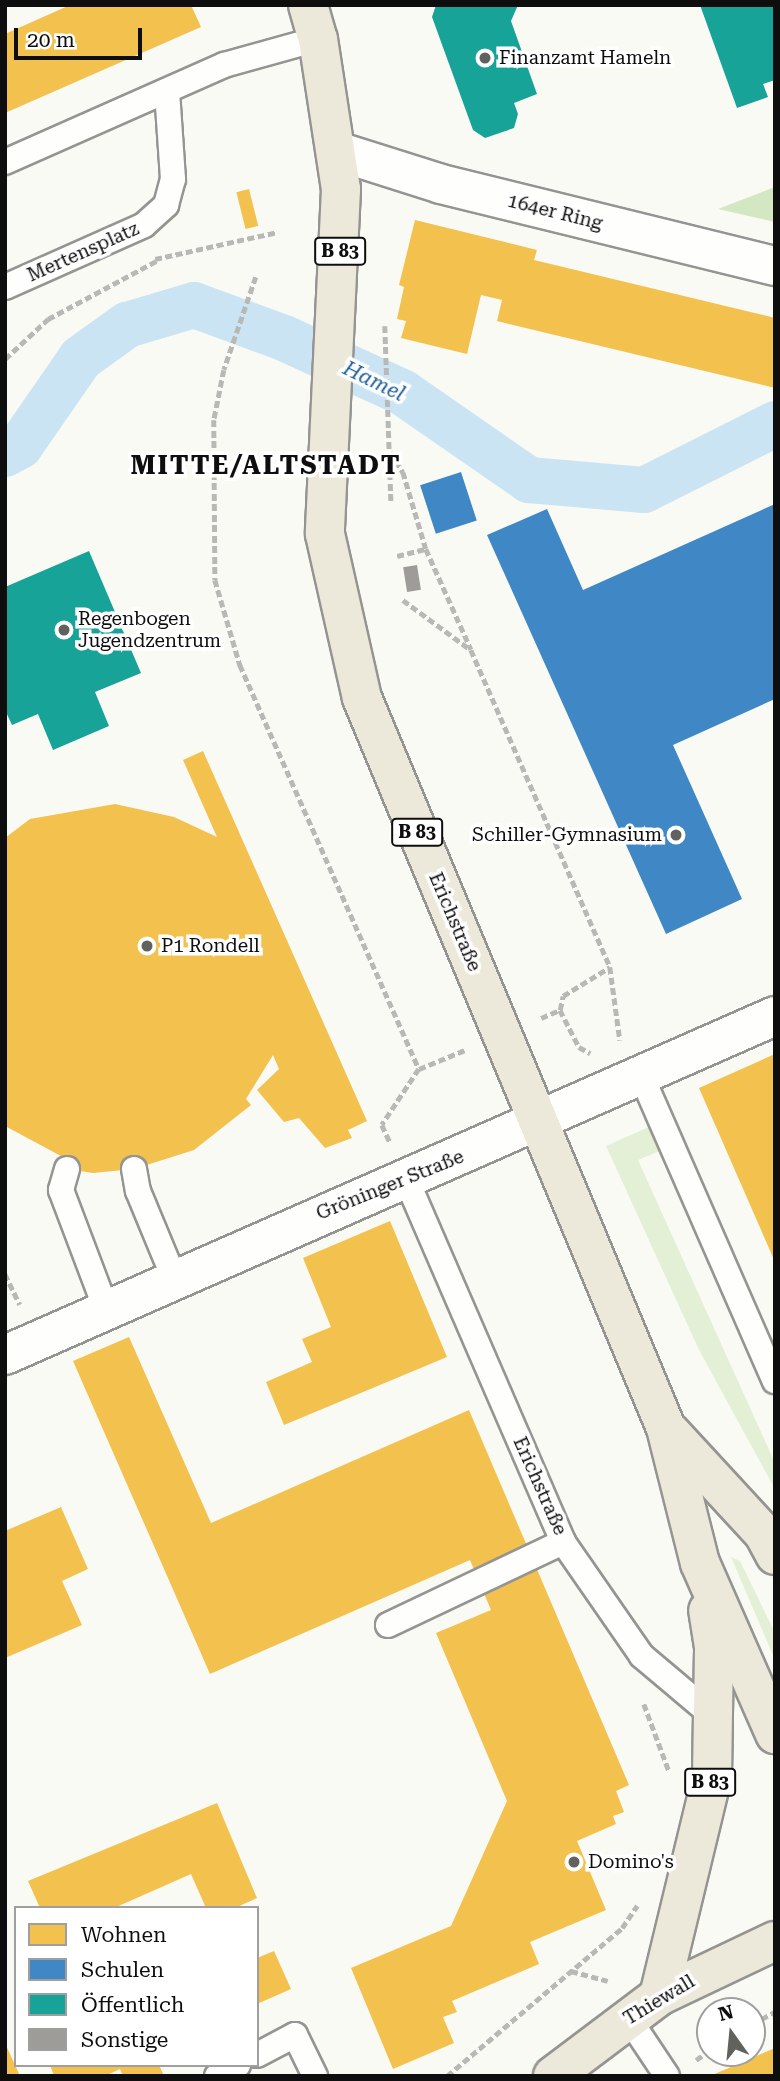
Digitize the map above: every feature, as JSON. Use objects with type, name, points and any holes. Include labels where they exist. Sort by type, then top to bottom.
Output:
[{"type":"main road","name":"B 83","points":[[313,22],[337,151]]},
{"type":"main road","name":"Erichstraße","points":[[337,151],[341,189],[339,313],[330,417],[326,534],[362,698],[666,1428],[700,1563],[775,1734]]},
{"type":"main road","name":"Erichstraße","points":[[666,1428],[764,1534],[775,1555]]},
{"type":"main road","name":"B 83","points":[[659,1996],[712,1777],[714,1647],[700,1563]]},
{"type":"main road","name":"Thiewall","points":[[553,2076],[627,2016],[659,1996],[775,1941]]},
{"type":"street","name":"164er Ring","points":[[337,151],[441,184],[775,266]]},
{"type":"street","name":"Gröninger Straße","points":[[5,1355],[353,1199],[408,1181],[775,1016]]},
{"type":"lane","points":[[5,162],[167,91],[313,22]]},
{"type":"lane","name":"Mertensplatz","points":[[5,287],[144,225],[166,205],[173,179],[167,91]]},
{"type":"lane","points":[[640,1075],[775,1381]]},
{"type":"lane","points":[[67,1169],[61,1190],[106,1309]]},
{"type":"lane","points":[[134,1169],[138,1191],[174,1278]]},
{"type":"lane","name":"Erichstraße","points":[[408,1181],[564,1542],[642,1656],[712,1715]]},
{"type":"lane","points":[[388,1625],[564,1542]]},
{"type":"lane","points":[[627,2016],[667,2076]]},
{"type":"lane","points":[[259,2054],[295,2035],[315,2076]]},
{"type":"lane","points":[[217,2076],[233,2067]]},
{"type":"path","points":[[144,225],[156,261]]},
{"type":"path","points":[[5,359],[48,319],[156,261],[278,232]]},
{"type":"path","points":[[256,277],[224,370],[214,420],[211,477],[215,580],[240,665],[419,1069],[382,1125],[408,1181]]},
{"type":"path","points":[[386,326],[391,502]]},
{"type":"path","points":[[390,452],[403,472],[426,548],[610,967],[620,1040],[611,1045]]},
{"type":"path","points":[[397,556],[426,548]]},
{"type":"path","points":[[402,600],[471,650]]},
{"type":"path","points":[[592,1054],[601,1050]]},
{"type":"path","points":[[447,2076],[622,1928],[646,1894]]},
{"type":"green space","points":[[775,187],[775,222],[718,209]]},
{"type":"green space","points":[[651,1126],[662,1150],[638,1160],[775,1463],[775,1489],[699,1350],[606,1146]]},
{"type":"green space","points":[[731,1557],[740,1561],[775,1633],[775,1660]]},
{"type":"building: Wohnen","points":[[70,5],[191,5],[201,27],[5,113],[5,34]]},
{"type":"building: Wohnen","points":[[249,189],[258,226],[246,229],[236,192]]},
{"type":"building: Wohnen","points":[[415,220],[537,250],[534,260],[775,318],[775,388],[497,321],[502,300],[481,295],[467,354],[401,338],[406,321],[397,319],[404,287],[399,285]]},
{"type":"building: Wohnen","name":"P1 Rondell","points":[[203,751],[367,1121],[348,1130],[352,1138],[325,1148],[299,1118],[284,1122],[257,1090],[279,1069],[273,1055],[246,1099],[251,1105],[194,1150],[134,1169],[93,1173],[67,1169],[57,1165],[61,1156],[5,1126],[5,838],[30,819],[115,804],[174,817],[217,837],[183,760]]},
{"type":"building: Wohnen","points":[[775,1054],[775,1262],[699,1088]]},
{"type":"building: Wohnen","points":[[390,1221],[447,1357],[284,1425],[266,1382],[312,1362],[302,1339],[331,1327],[303,1258]]},
{"type":"building: Wohnen","points":[[129,1337],[211,1523],[469,1410],[629,1785],[616,1791],[624,1812],[613,1816],[616,1824],[577,1841],[606,1910],[530,1942],[539,1964],[452,2001],[457,2012],[443,2017],[454,2043],[393,2069],[351,1968],[451,1926],[507,1801],[436,1633],[491,1610],[470,1560],[210,1674],[73,1361]]},
{"type":"building: Wohnen","points":[[61,1507],[88,1569],[62,1581],[82,1625],[5,1658],[5,1531]]},
{"type":"building: Wohnen","points":[[217,1803],[257,1898],[239,1906],[205,1906],[191,1874],[119,1906],[39,1906],[28,1881]]},
{"type":"building: Wohnen","points":[[274,1951],[291,1989],[259,2003],[259,1957]]},
{"type":"building: Wohnen","points":[[5,2043],[20,2076],[5,2076]]},
{"type":"building: Wohnen","points":[[775,2048],[775,2076],[710,2076],[731,2067],[766,2067],[766,2052]]},
{"type":"building: Wohnen","points":[[51,2067],[160,2067],[164,2076],[123,2076],[120,2069],[105,2076],[54,2076]]},
{"type":"building: Schulen","points":[[461,472],[477,521],[436,534],[420,485]]},
{"type":"building: Schulen","points":[[775,504],[775,699],[673,745],[742,899],[666,934],[487,535],[547,509],[583,590]]},
{"type":"building: Öffentlich","name":"Finanzamt Hameln","points":[[436,5],[518,5],[511,21],[537,94],[514,103],[518,114],[514,128],[485,138],[473,130],[432,17]]},
{"type":"building: Öffentlich","name":"Finanzamt Hameln","points":[[700,5],[775,5],[775,80],[763,84],[768,97],[737,108]]},
{"type":"building: Öffentlich","name":"Regenbogen Jugendzentrum","points":[[89,551],[141,673],[95,692],[109,726],[53,750],[38,714],[12,725],[5,710],[5,587]]},
{"type":"building: Sonstige","points":[[417,565],[421,590],[407,592],[403,567]]},
{"type":"waterway","name":"Hamel","points":[[5,454],[20,446],[81,358],[127,325],[194,305],[284,338],[402,392],[529,480],[644,490],[775,424]]},
{"type":"place","name":"Finanzamt Hameln","points":[[485,58]]},
{"type":"place","name":"Regenbogen Jugendzentrum","points":[[64,630]]},
{"type":"place","name":"Schiller-Gymnasium","points":[[676,835]]},
{"type":"place","name":"P1 Rondell","points":[[147,946]]},
{"type":"place","name":"Domino's","points":[[574,1862]]},
{"type":"district","name":"MITTE/ALTSTADT","points":[[266,466]]}]
